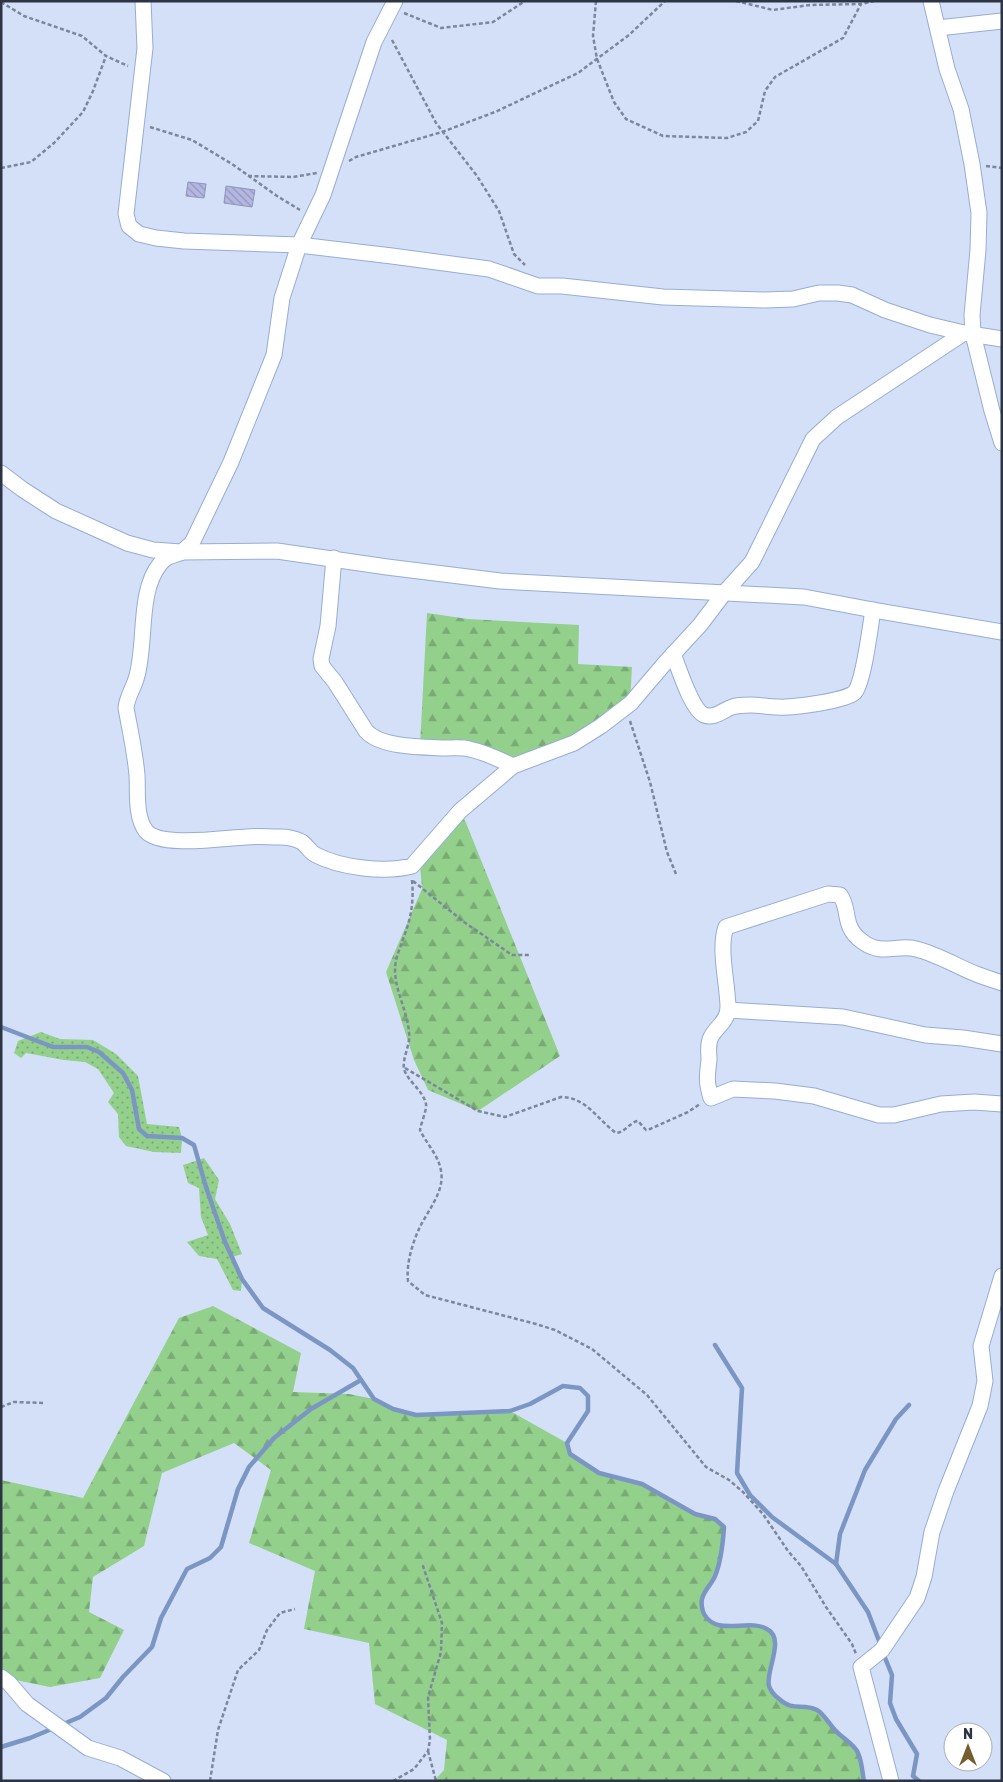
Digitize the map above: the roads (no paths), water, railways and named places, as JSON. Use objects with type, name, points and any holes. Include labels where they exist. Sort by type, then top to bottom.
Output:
[{"type":"street","points":[[143,1],[145,48],[126,214],[129,226],[139,234],[184,241],[299,245],[489,269],[538,286],[562,286],[663,297],[765,300],[793,299],[819,293],[838,293],[852,295],[885,310],[968,334],[1002,339]]},
{"type":"street","points":[[931,1],[948,70],[961,109],[979,213],[978,250],[972,315],[968,334],[1002,443]]},
{"type":"street","points":[[393,5],[374,42],[323,195],[299,245],[282,298],[274,355],[231,462],[207,508],[192,543],[181,552],[166,558],[154,574],[144,618],[136,679],[127,700],[126,708],[137,776],[140,816],[145,830],[151,835],[188,841],[248,836],[284,837],[302,842],[315,854],[334,862],[364,868],[404,868],[412,873],[460,811],[512,766],[574,743],[626,708],[700,625],[752,562],[813,439],[837,417],[968,334]]},
{"type":"street","points":[[938,28],[1002,21]]},
{"type":"street","points":[[1,473],[56,511],[128,543],[153,550],[181,552],[277,551],[500,581],[804,597],[1002,632]]},
{"type":"street","points":[[334,558],[328,626],[321,659],[322,666],[335,682],[371,738],[418,747],[468,748],[512,766]]},
{"type":"street","points":[[673,654],[691,699],[697,709],[704,715],[711,716],[722,713],[739,705],[779,707],[832,701],[848,697],[855,692],[861,680],[874,610]]},
{"type":"street","points":[[1002,982],[976,974],[946,959],[916,949],[888,950],[875,948],[863,942],[853,933],[849,926],[844,900],[840,895],[828,894],[726,928],[723,939],[728,1010],[723,1021],[711,1037],[706,1073],[711,1098],[733,1089],[775,1091],[814,1096],[879,1115],[894,1115],[941,1104],[974,1102],[1002,1104]]},
{"type":"street","points":[[728,1010],[844,1017],[925,1035],[1002,1044]]},
{"type":"street","points":[[891,1781],[860,1667],[882,1650],[917,1598],[924,1577],[932,1532],[983,1393],[985,1381],[981,1346],[1002,1276]]},
{"type":"street","points":[[1,1678],[9,1683],[27,1704],[88,1748],[120,1758],[163,1781]]},
{"type":"waterway","points":[[1,1027],[53,1047],[87,1047],[99,1052],[123,1073],[132,1090],[139,1129],[147,1136],[182,1138],[194,1145],[225,1242],[242,1279],[263,1308],[330,1350],[353,1368],[374,1399],[393,1409],[416,1415],[510,1411],[530,1404],[563,1386],[580,1388],[588,1396],[588,1411],[567,1443],[570,1454],[599,1473],[642,1484],[695,1514],[715,1519],[724,1527],[717,1570],[702,1599],[704,1614],[717,1625],[759,1626],[767,1629],[772,1634],[775,1640],[769,1680],[772,1692],[789,1705],[812,1708],[822,1714],[859,1754],[864,1781]]},
{"type":"waterway","points":[[715,1345],[742,1388],[737,1473],[750,1495],[772,1517],[836,1564]]},
{"type":"waterway","points":[[61,1725],[80,1717],[106,1698],[152,1647],[161,1618],[187,1569],[210,1558],[221,1547],[238,1489],[249,1467],[274,1438],[311,1409],[361,1380]]},
{"type":"waterway","points":[[881,1646],[868,1612],[836,1564],[840,1534],[865,1470],[896,1419],[909,1405]]},
{"type":"waterway","points":[[883,1653],[892,1675],[890,1703],[896,1719],[917,1754],[913,1776],[919,1781]]},
{"type":"waterway","points":[[1,1747],[54,1728]]}]
